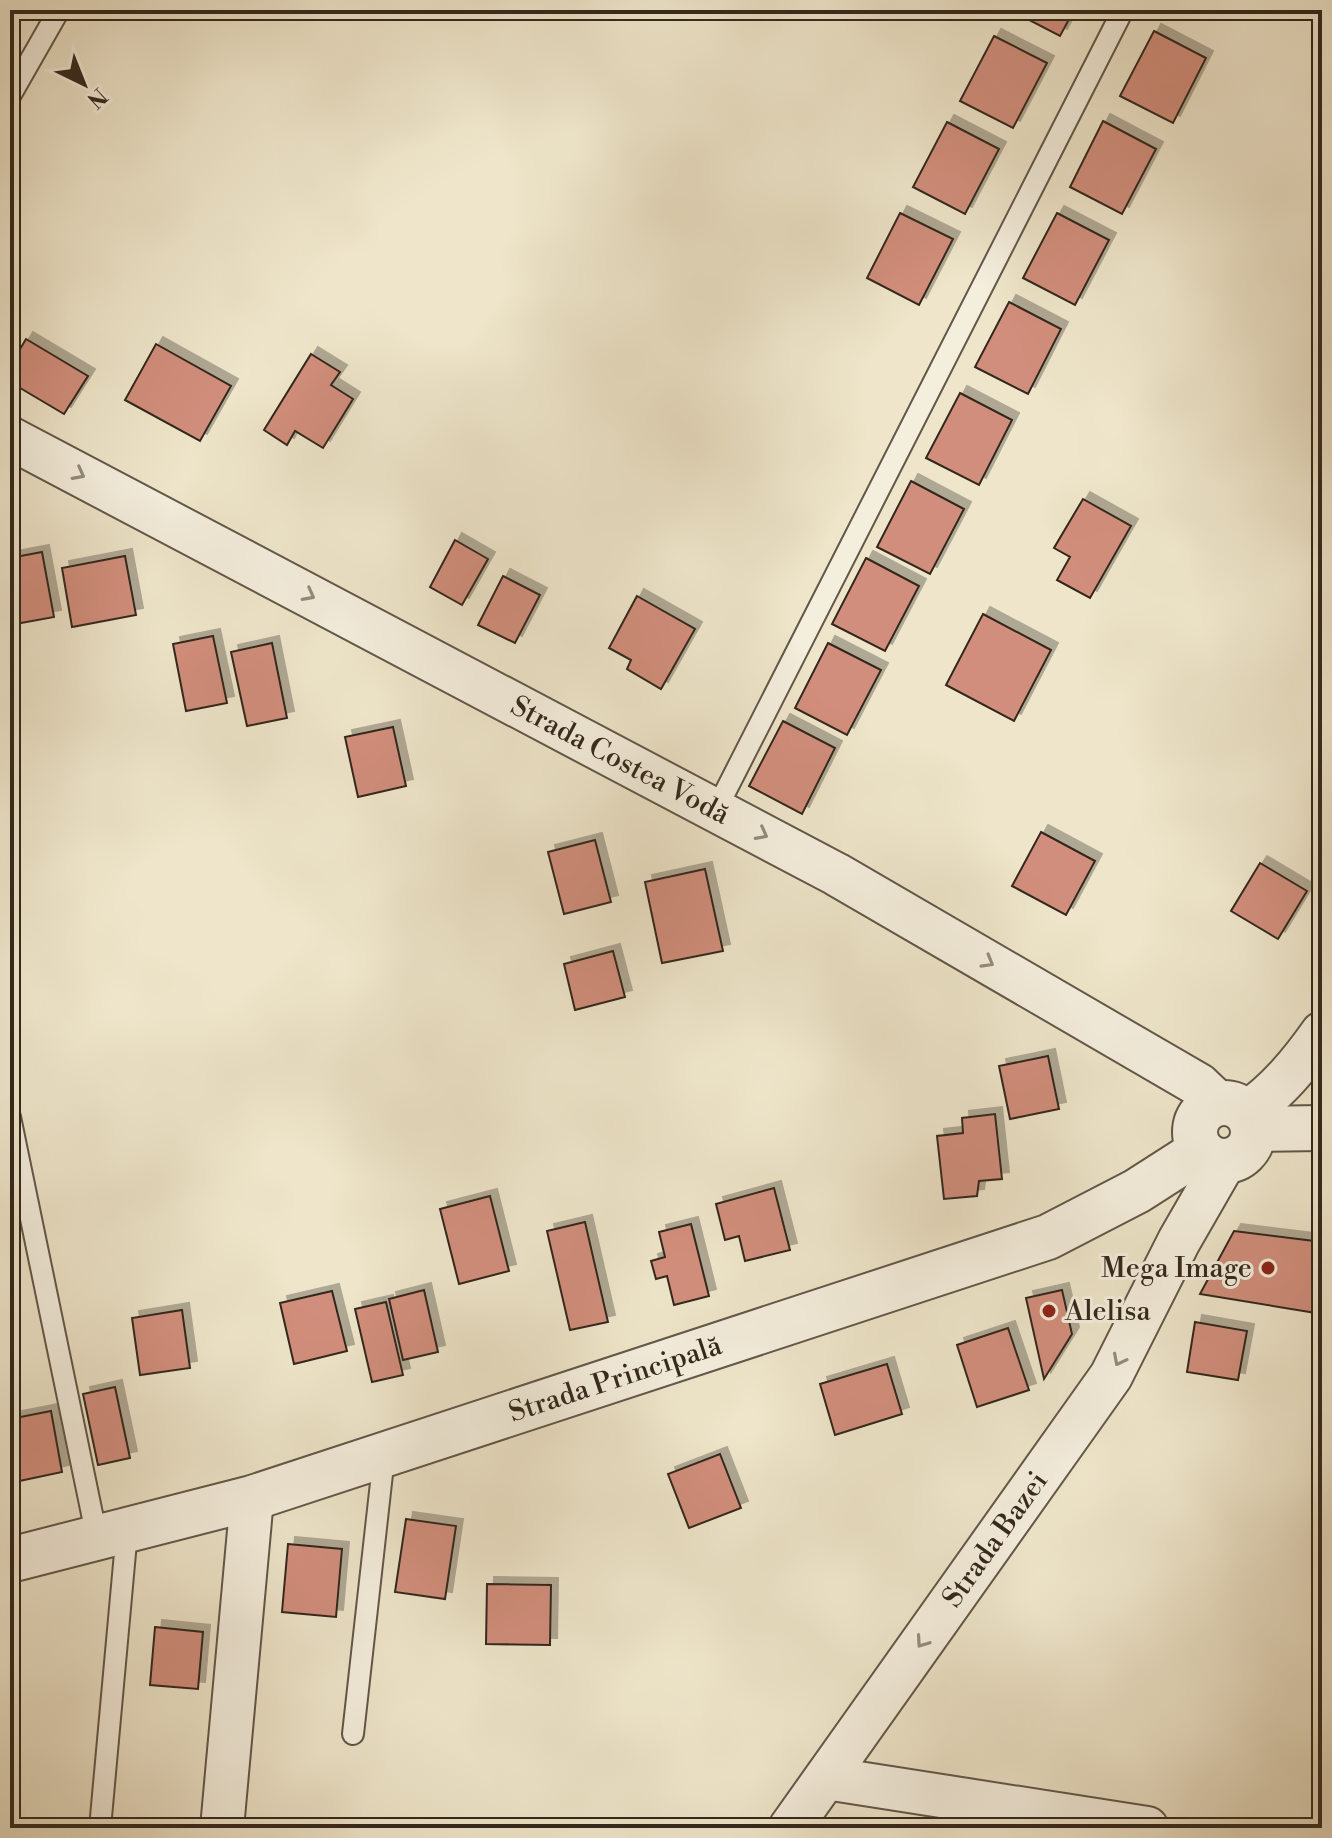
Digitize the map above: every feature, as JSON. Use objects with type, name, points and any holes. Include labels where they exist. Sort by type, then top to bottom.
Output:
[{"type":"street","name":"Strada Costea Vodă","points":[[10,438],[836,874],[1199,1085],[1229,1131]]},
{"type":"street","points":[[1229,1131],[1294,1071],[1322,1033]]},
{"type":"street","points":[[1294,1071],[1292,1094],[1301,1113],[1322,1126]]},
{"type":"street","points":[[1229,1131],[1322,1126]]},
{"type":"street","name":"Strada Principală","points":[[10,1560],[252,1498],[1048,1237],[1137,1191],[1229,1131]]},
{"type":"street","name":"Strada Bazei","points":[[790,1828],[1111,1376],[1179,1241],[1229,1131]]},
{"type":"street","points":[[1137,1191],[1166,1196],[1177,1210],[1179,1241]]},
{"type":"street","points":[[222,1828],[252,1498]]},
{"type":"street","points":[[826,1778],[1147,1828]]},
{"type":"lane","points":[[10,96],[59,10]]},
{"type":"lane","points":[[716,810],[1123,10]]},
{"type":"lane","points":[[10,1117],[112,1534],[100,1828]]},
{"type":"lane","points":[[353,1734],[384,1456]]},
{"type":"building","points":[[1010,10],[1074,10],[1060,36]]},
{"type":"building","points":[[1154,31],[1206,58],[1173,123],[1120,96]]},
{"type":"building","points":[[994,36],[1047,63],[1013,128],[960,101]]},
{"type":"building","points":[[1103,121],[1156,149],[1122,214],[1070,187]]},
{"type":"building","points":[[947,122],[999,149],[965,214],[913,187]]},
{"type":"building","points":[[900,213],[953,239],[919,305],[867,278]]},
{"type":"building","points":[[1057,213],[1109,240],[1075,305],[1023,278]]},
{"type":"building","points":[[1009,302],[1061,329],[1028,394],[975,367]]},
{"type":"building","points":[[26,339],[88,376],[64,414],[10,382],[10,366]]},
{"type":"building","points":[[156,344],[231,386],[200,441],[125,400]]},
{"type":"building","points":[[311,354],[340,372],[331,385],[353,399],[323,448],[295,431],[287,445],[264,430]]},
{"type":"building","points":[[960,393],[1012,420],[979,485],[926,458]]},
{"type":"building","points":[[911,481],[964,509],[930,574],[877,547]]},
{"type":"building","points":[[1083,499],[1131,526],[1090,598],[1057,580],[1070,557],[1054,548]]},
{"type":"building","points":[[455,540],[488,559],[462,605],[430,587]]},
{"type":"building","points":[[42,552],[54,617],[10,625],[10,558]]},
{"type":"building","points":[[125,556],[136,615],[72,627],[62,568]]},
{"type":"building","points":[[866,558],[919,586],[885,651],[832,624]]},
{"type":"building","points":[[503,576],[540,595],[515,643],[478,625]]},
{"type":"building","points":[[637,596],[695,629],[661,689],[627,669],[631,660],[609,648]]},
{"type":"building","points":[[983,614],[1051,650],[1014,721],[946,685]]},
{"type":"building","points":[[213,636],[227,703],[186,711],[173,644]]},
{"type":"building","points":[[272,643],[287,718],[247,726],[231,652]]},
{"type":"building","points":[[828,643],[881,670],[847,735],[795,708]]},
{"type":"building","points":[[783,721],[835,748],[802,814],[749,786]]},
{"type":"building","points":[[393,727],[406,786],[358,797],[345,737]]},
{"type":"building","points":[[1041,832],[1095,861],[1066,915],[1012,886]]},
{"type":"building","points":[[595,840],[611,902],[564,914],[548,852]]},
{"type":"building","points":[[1260,863],[1307,891],[1278,939],[1231,911]]},
{"type":"building","points":[[705,869],[723,951],[662,963],[645,882]]},
{"type":"building","points":[[613,951],[625,997],[575,1010],[564,964]]},
{"type":"building","points":[[1048,1056],[1059,1109],[1010,1119],[999,1066]]},
{"type":"building","points":[[995,1114],[1002,1179],[979,1181],[977,1196],[944,1199],[937,1136],[963,1133],[962,1118]]},
{"type":"building","points":[[774,1188],[790,1250],[745,1261],[739,1236],[725,1240],[716,1204]]},
{"type":"building","points":[[490,1196],[509,1271],[459,1284],[440,1209]]},
{"type":"building","points":[[585,1222],[608,1322],[570,1330],[547,1231]]},
{"type":"building","points":[[691,1224],[709,1296],[674,1305],[667,1276],[656,1279],[651,1261],[665,1257],[659,1232]]},
{"type":"building","name":"Mega Image","points":[[1234,1231],[1322,1242],[1322,1314],[1200,1294]]},
{"type":"building","points":[[424,1290],[438,1352],[403,1360],[389,1299]]},
{"type":"building","points":[[1062,1290],[1072,1334],[1044,1379],[1026,1298]]},
{"type":"building","points":[[332,1291],[347,1351],[294,1364],[280,1303]]},
{"type":"building","points":[[386,1302],[403,1375],[372,1382],[355,1309]]},
{"type":"building","points":[[182,1310],[190,1368],[140,1375],[132,1318]]},
{"type":"building","points":[[1195,1322],[1247,1331],[1238,1380],[1187,1372]]},
{"type":"building","points":[[1008,1328],[1029,1390],[977,1407],[957,1345]]},
{"type":"building","points":[[887,1364],[902,1414],[835,1435],[820,1384]]},
{"type":"building","points":[[115,1387],[130,1458],[98,1465],[83,1394]]},
{"type":"building","points":[[51,1411],[62,1472],[10,1483],[10,1419]]},
{"type":"building","points":[[720,1454],[741,1508],[689,1528],[668,1474]]},
{"type":"building","points":[[406,1519],[456,1526],[445,1599],[395,1592]]},
{"type":"building","points":[[288,1544],[342,1549],[336,1617],[282,1612]]},
{"type":"building","points":[[487,1584],[551,1585],[550,1645],[486,1644]]},
{"type":"building","points":[[155,1627],[203,1632],[198,1689],[150,1685]]},
{"type":"place","name":"Mega Image","points":[[1268,1268]]},
{"type":"place","name":"Alelisa","points":[[1049,1311]]}]
